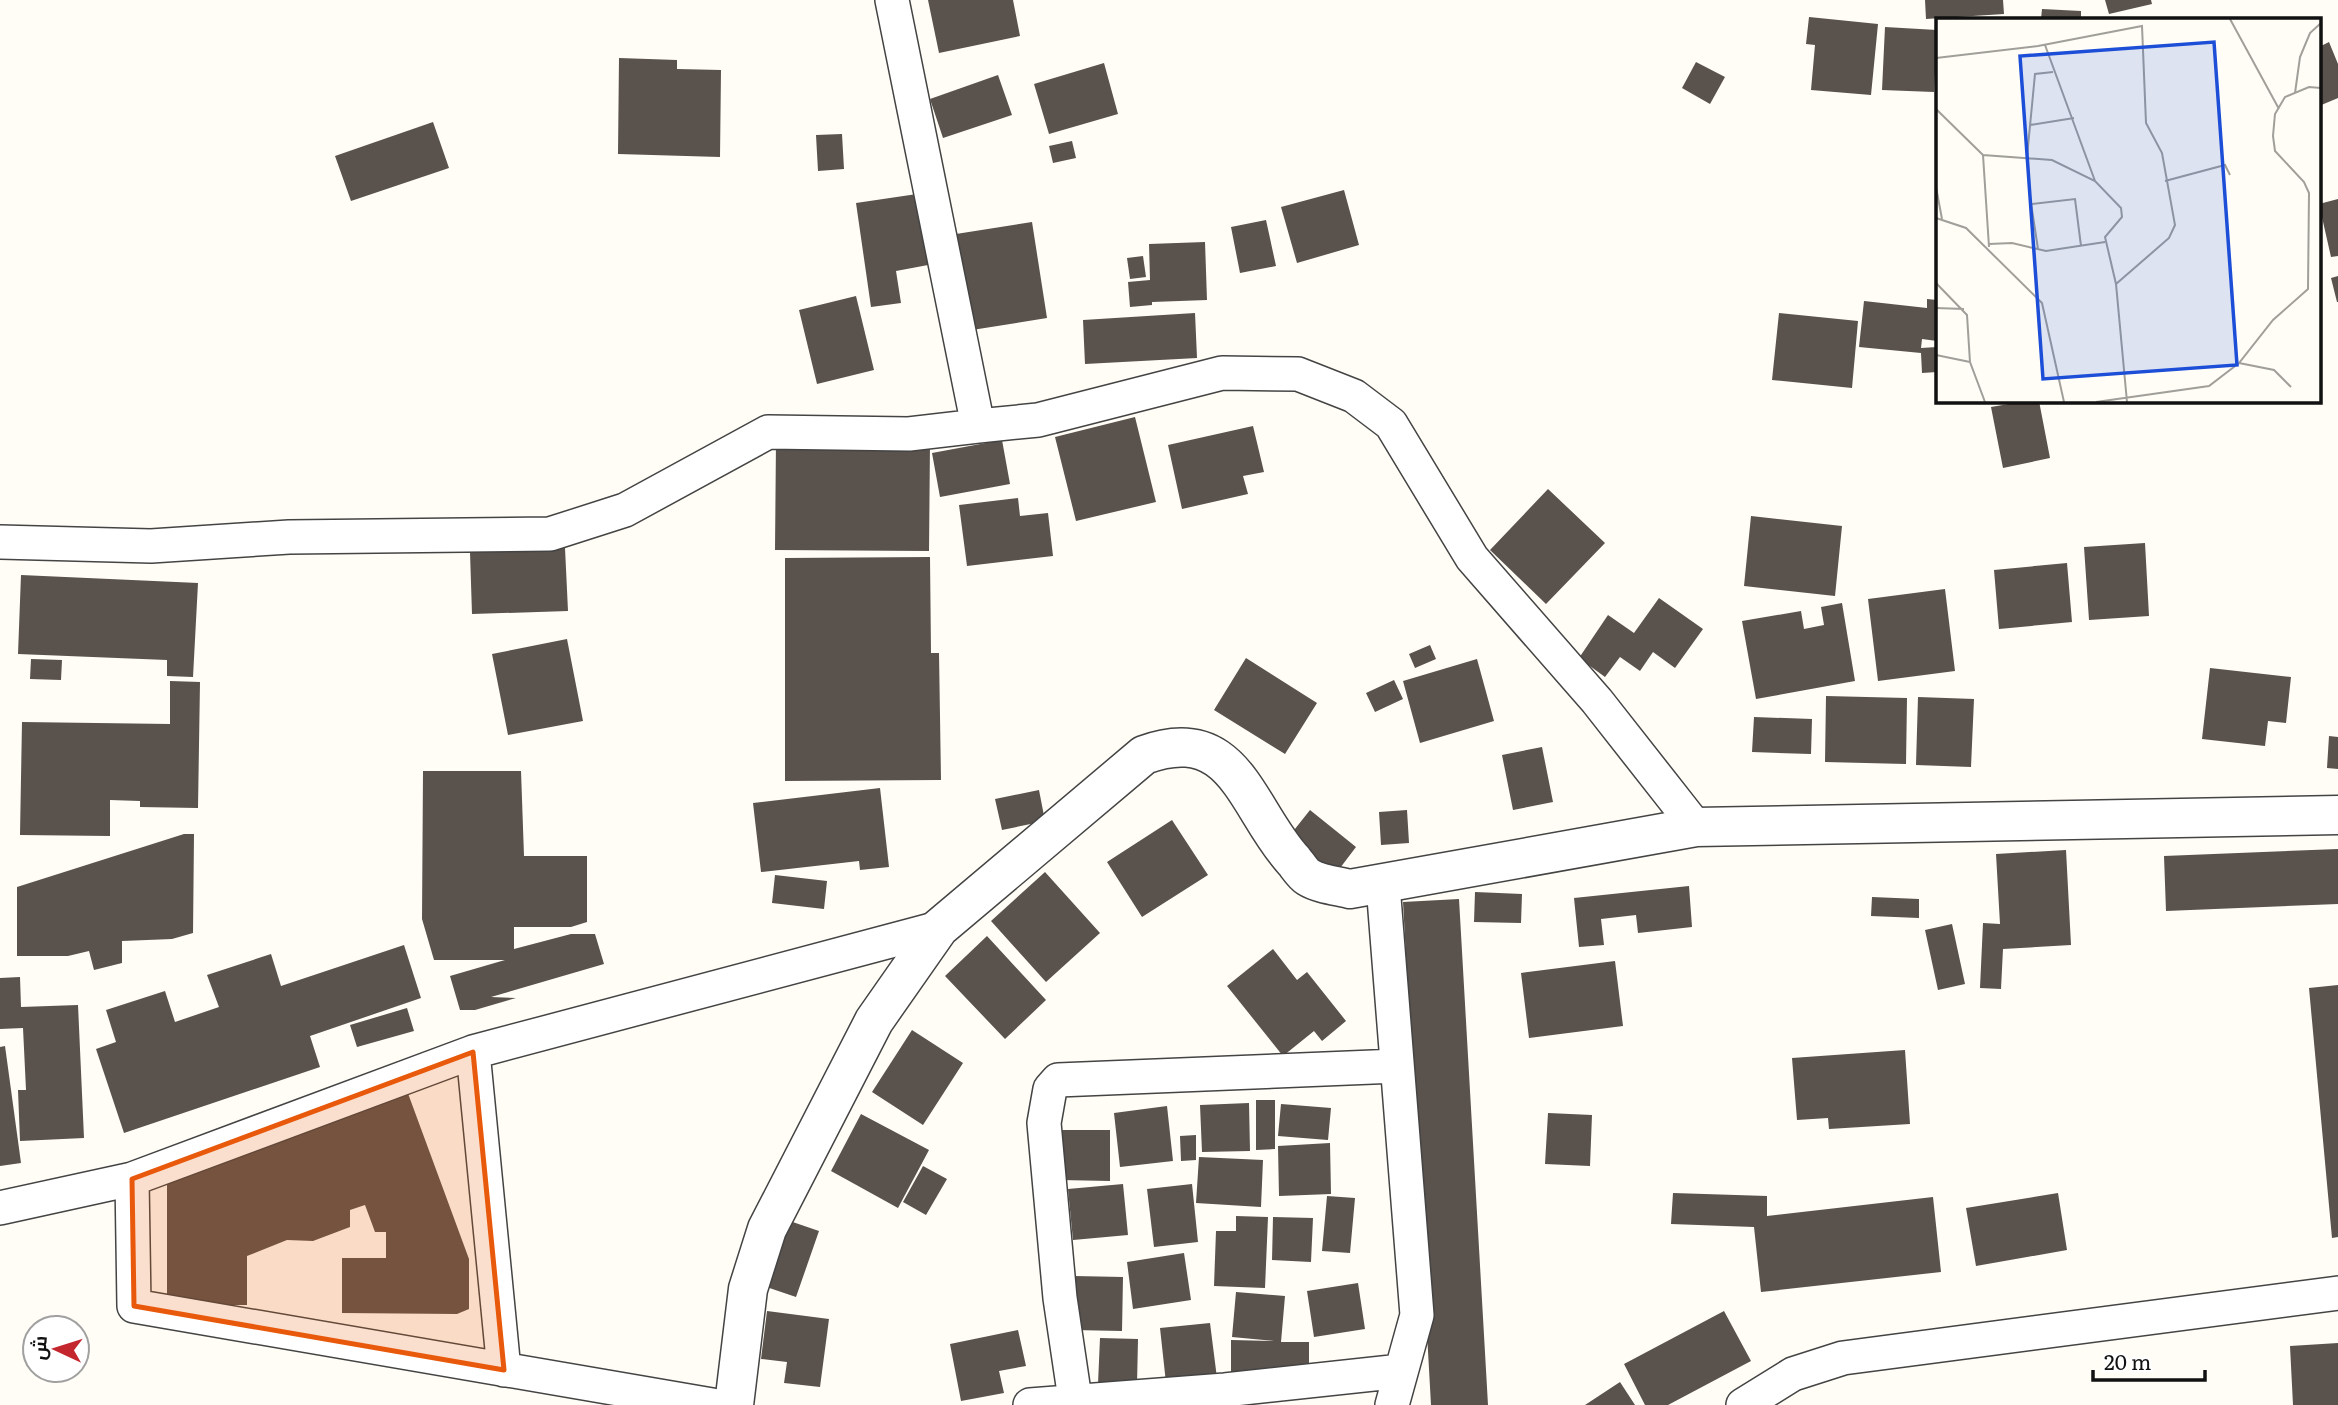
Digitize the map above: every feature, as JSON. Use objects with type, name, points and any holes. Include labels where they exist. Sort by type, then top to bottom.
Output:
[{"type":"street","points":[[892,0],[978,426]]},
{"type":"street","points":[[0,542],[151,546],[302,537],[550,534],[625,510],[768,432],[909,433],[1038,420],[1222,373],[1298,373],[1354,396],[1391,424],[1472,558],[1597,701],[1696,827]]},
{"type":"street","points":[[734,1405],[748,1289],[767,1229],[874,1021],[939,928],[1129,765],[1161,749],[1198,749],[1230,766],[1279,845],[1309,878],[1350,889],[1696,827],[2338,815]]},
{"type":"street","points":[[1383,885],[1417,1315],[1392,1405]]},
{"type":"street","points":[[0,1208],[132,1179],[473,1052],[939,928]]},
{"type":"street","points":[[473,1052],[503,1370]]},
{"type":"street","points":[[1075,1399],[1060,1298],[1044,1123],[1050,1089],[1058,1080],[1397,1066]]},
{"type":"street","points":[[132,1179],[134,1306],[712,1405]]},
{"type":"street","points":[[1743,1405],[1793,1374],[1843,1358],[2338,1293]]},
{"type":"street","points":[[1030,1405],[1075,1399],[1225,1390],[1401,1371]]},
{"type":"highlighted area","points":[[473,1052],[504,1370],[134,1306],[132,1179]]},
{"type":"building","points":[[928,0],[1013,0],[1020,36],[939,53]]},
{"type":"building","points":[[1925,0],[2003,0],[2004,14],[1926,19]]},
{"type":"building","points":[[2105,0],[2151,0],[2152,4],[2109,14]]},
{"type":"building","points":[[2042,9],[2081,11],[2081,18],[2041,18]]},
{"type":"building","points":[[1809,17],[1878,24],[1871,95],[1811,90],[1815,45],[1806,44]]},
{"type":"building","points":[[1885,27],[1936,30],[1934,92],[1882,90]]},
{"type":"building","points":[[2329,42],[2338,64],[2338,98],[2320,106],[2320,46]]},
{"type":"building","points":[[619,58],[677,60],[677,69],[721,70],[720,157],[618,154]]},
{"type":"building","points":[[1696,62],[1725,77],[1710,104],[1682,88]]},
{"type":"building","points":[[1104,63],[1118,114],[1049,134],[1034,84]]},
{"type":"building","points":[[998,75],[1012,115],[943,138],[930,99]]},
{"type":"building","points":[[433,122],[449,168],[351,201],[335,156]]},
{"type":"building","points":[[842,134],[844,169],[818,171],[816,135]]},
{"type":"building","points":[[1072,141],[1076,158],[1053,163],[1049,146]]},
{"type":"building","points":[[1344,190],[1359,245],[1297,263],[1281,207]]},
{"type":"building","points":[[917,194],[928,265],[896,271],[901,303],[871,307],[856,203]]},
{"type":"building","points":[[2338,199],[2338,256],[2331,257],[2320,204]]},
{"type":"building","points":[[1266,220],[1276,266],[1240,273],[1231,227]]},
{"type":"building","points":[[1032,222],[1047,318],[972,330],[956,234]]},
{"type":"building","points":[[1205,242],[1207,300],[1152,302],[1152,305],[1130,307],[1128,282],[1150,280],[1149,244]]},
{"type":"building","points":[[1143,256],[1146,277],[1130,279],[1127,258]]},
{"type":"building","points":[[2338,276],[2338,302],[2337,302],[2331,278]]},
{"type":"building","points":[[856,296],[874,370],[817,384],[799,310]]},
{"type":"building","points":[[1927,299],[1936,300],[1936,341],[1922,339],[1921,348],[1936,347],[1936,372],[1922,373],[1921,353],[1859,347],[1864,301],[1927,308]]},
{"type":"building","points":[[1195,313],[1197,358],[1085,364],[1083,320]]},
{"type":"building","points":[[1779,313],[1858,321],[1852,388],[1772,380]]},
{"type":"building","points":[[2039,402],[2050,458],[2003,468],[1991,407]]},
{"type":"building","points":[[1135,417],[1156,502],[1076,521],[1055,437]]},
{"type":"building","points":[[1253,426],[1264,472],[1243,476],[1248,494],[1182,509],[1168,445]]},
{"type":"building","points":[[1002,440],[1010,484],[940,497],[932,453]]},
{"type":"building","points":[[776,441],[930,442],[929,551],[775,550]]},
{"type":"building","points":[[1548,489],[1605,543],[1546,604],[1490,550]]},
{"type":"building","points":[[1018,498],[1020,516],[1048,513],[1053,556],[967,566],[959,505]]},
{"type":"building","points":[[1751,516],[1842,526],[1835,596],[1744,586]]},
{"type":"building","points":[[2145,543],[2149,616],[2089,620],[2084,547]]},
{"type":"building","points":[[565,548],[568,611],[472,614],[470,552]]},
{"type":"building","points":[[930,557],[931,653],[939,653],[941,780],[785,781],[785,558]]},
{"type":"building","points":[[2067,563],[2072,622],[1999,629],[1994,570]]},
{"type":"building","points":[[21,575],[198,583],[193,677],[167,676],[167,660],[18,654]]},
{"type":"building","points":[[1945,589],[1955,671],[1878,681],[1868,599]]},
{"type":"building","points":[[1659,598],[1703,629],[1675,668],[1653,652],[1640,671],[1620,657],[1605,677],[1579,658],[1608,615],[1634,633]]},
{"type":"building","points":[[1842,603],[1855,681],[1756,699],[1742,621],[1801,611],[1804,629],[1824,625],[1821,607]]},
{"type":"building","points":[[567,639],[583,721],[508,735],[492,654]]},
{"type":"building","points":[[1430,645],[1436,659],[1415,668],[1409,654]]},
{"type":"building","points":[[1246,658],[1317,703],[1285,754],[1214,710]]},
{"type":"building","points":[[31,659],[62,660],[61,680],[30,679]]},
{"type":"building","points":[[1477,659],[1494,721],[1420,743],[1403,681]]},
{"type":"building","points":[[2210,668],[2291,677],[2286,723],[2268,721],[2265,746],[2202,739]]},
{"type":"building","points":[[1394,680],[1403,699],[1375,712],[1366,693]]},
{"type":"building","points":[[170,681],[200,682],[198,808],[140,807],[140,801],[110,800],[110,836],[20,835],[22,722],[170,724]]},
{"type":"building","points":[[1826,696],[1907,698],[1906,764],[1825,762]]},
{"type":"building","points":[[1918,697],[1974,699],[1971,767],[1916,765]]},
{"type":"building","points":[[1754,717],[1812,719],[1811,754],[1752,752]]},
{"type":"building","points":[[2329,736],[2338,737],[2338,769],[2327,768]]},
{"type":"building","points":[[1542,747],[1553,802],[1513,810],[1502,755]]},
{"type":"building","points":[[423,771],[521,771],[524,856],[587,856],[587,922],[571,927],[514,927],[514,949],[571,934],[595,934],[604,964],[491,997],[516,998],[475,1010],[460,1010],[450,976],[505,960],[434,960],[422,919]]},
{"type":"building","points":[[880,788],[889,867],[860,870],[859,861],[761,872],[753,803]]},
{"type":"building","points":[[1039,790],[1045,821],[1002,830],[995,799]]},
{"type":"building","points":[[1310,810],[1356,847],[1334,876],[1287,839]]},
{"type":"building","points":[[1407,810],[1409,843],[1381,845],[1379,812]]},
{"type":"building","points":[[1172,820],[1208,875],[1142,917],[1107,862]]},
{"type":"building","points":[[184,834],[194,834],[193,933],[172,939],[122,941],[122,963],[94,970],[89,951],[68,956],[17,956],[17,887]]},
{"type":"building","points":[[2338,849],[2338,904],[2166,911],[2164,856]]},
{"type":"building","points":[[2066,850],[2071,945],[2003,949],[2001,989],[1980,988],[1983,923],[2000,924],[1996,854]]},
{"type":"building","points":[[1045,872],[1100,933],[1046,982],[991,921]]},
{"type":"building","points":[[775,875],[827,881],[824,909],[772,903]]},
{"type":"building","points":[[1689,886],[1692,927],[1638,933],[1636,915],[1601,919],[1604,945],[1579,947],[1574,898]]},
{"type":"building","points":[[1475,892],[1522,894],[1521,923],[1474,922]]},
{"type":"building","points":[[1872,897],[1919,899],[1919,918],[1871,916]]},
{"type":"building","points":[[1459,899],[1488,1405],[1431,1405],[1403,902]]},
{"type":"building","points":[[1952,924],[1965,984],[1938,990],[1925,930]]},
{"type":"building","points":[[987,936],[1046,1000],[1005,1039],[945,976]]},
{"type":"building","points":[[404,945],[421,998],[310,1036],[320,1067],[124,1133],[96,1049],[116,1042],[106,1010],[165,991],[175,1022],[219,1007],[207,975],[271,954],[281,986]]},
{"type":"building","points":[[1273,949],[1297,980],[1307,972],[1346,1021],[1322,1041],[1314,1031],[1283,1056],[1227,986]]},
{"type":"building","points":[[1615,961],[1623,1026],[1529,1038],[1521,973]]},
{"type":"building","points":[[20,977],[21,1007],[78,1005],[84,1138],[20,1141],[18,1090],[26,1090],[23,1028],[0,1029],[0,978]]},
{"type":"building","points":[[2338,985],[2338,1237],[2332,1238],[2309,988]]},
{"type":"building","points":[[407,1008],[414,1031],[357,1047],[350,1025]]},
{"type":"building","points":[[912,1030],[963,1063],[923,1125],[872,1092]]},
{"type":"building","points":[[5,1046],[21,1163],[0,1166],[0,1047]]},
{"type":"building","points":[[1905,1050],[1910,1124],[1829,1129],[1828,1118],[1797,1120],[1792,1058]]},
{"type":"building","points":[[406,1088],[469,1259],[469,1309],[457,1314],[342,1313],[342,1258],[386,1258],[386,1232],[375,1232],[365,1205],[350,1210],[350,1227],[313,1241],[287,1240],[247,1256],[247,1305],[167,1305],[167,1177]]},
{"type":"building","points":[[1256,1100],[1275,1100],[1275,1149],[1256,1150]]},
{"type":"building","points":[[1249,1103],[1250,1151],[1202,1152],[1200,1105]]},
{"type":"building","points":[[1281,1104],[1331,1108],[1328,1140],[1278,1136]]},
{"type":"building","points":[[1167,1106],[1173,1161],[1120,1167],[1114,1113]]},
{"type":"building","points":[[1548,1113],[1592,1115],[1590,1166],[1545,1164]]},
{"type":"building","points":[[861,1114],[929,1150],[898,1208],[831,1171]]},
{"type":"building","points":[[1060,1130],[1110,1130],[1110,1181],[1060,1180]]},
{"type":"building","points":[[1196,1135],[1196,1160],[1181,1161],[1180,1136]]},
{"type":"building","points":[[1330,1143],[1331,1194],[1279,1196],[1278,1146]]},
{"type":"building","points":[[1199,1157],[1263,1160],[1261,1207],[1196,1203]]},
{"type":"building","points":[[923,1166],[947,1179],[926,1215],[903,1202]]},
{"type":"building","points":[[1123,1184],[1128,1235],[1073,1240],[1068,1189]]},
{"type":"building","points":[[1192,1184],[1198,1242],[1154,1247],[1147,1189]]},
{"type":"building","points":[[1673,1193],[1767,1196],[1767,1216],[1933,1197],[1941,1272],[1761,1292],[1754,1227],[1671,1224]]},
{"type":"building","points":[[2058,1193],[2067,1250],[1976,1266],[1966,1208]]},
{"type":"building","points":[[1327,1196],[1355,1198],[1350,1253],[1322,1251]]},
{"type":"building","points":[[1236,1216],[1268,1217],[1265,1288],[1214,1286],[1216,1231],[1236,1231]]},
{"type":"building","points":[[778,1217],[819,1231],[796,1297],[755,1283]]},
{"type":"building","points":[[1273,1217],[1313,1218],[1311,1262],[1272,1260]]},
{"type":"building","points":[[1184,1253],[1191,1300],[1133,1309],[1127,1262]]},
{"type":"building","points":[[1074,1276],[1123,1277],[1122,1331],[1073,1330]]},
{"type":"building","points":[[1358,1283],[1365,1329],[1314,1337],[1307,1291]]},
{"type":"building","points":[[1236,1292],[1285,1296],[1281,1342],[1309,1342],[1309,1379],[1231,1377],[1231,1340],[1274,1341],[1232,1337]]},
{"type":"building","points":[[767,1311],[829,1319],[820,1387],[784,1383],[787,1362],[761,1359]]},
{"type":"building","points":[[1724,1311],[1751,1361],[1668,1405],[1645,1405],[1624,1364]]},
{"type":"building","points":[[1210,1323],[1218,1386],[1167,1392],[1160,1328]]},
{"type":"building","points":[[1018,1330],[1026,1366],[999,1371],[1004,1393],[961,1401],[950,1344]]},
{"type":"building","points":[[1100,1338],[1138,1339],[1137,1385],[1098,1384]]},
{"type":"building","points":[[2338,1343],[2338,1405],[2293,1405],[2290,1346]]},
{"type":"building","points":[[1620,1382],[1635,1405],[1585,1405]]}]
